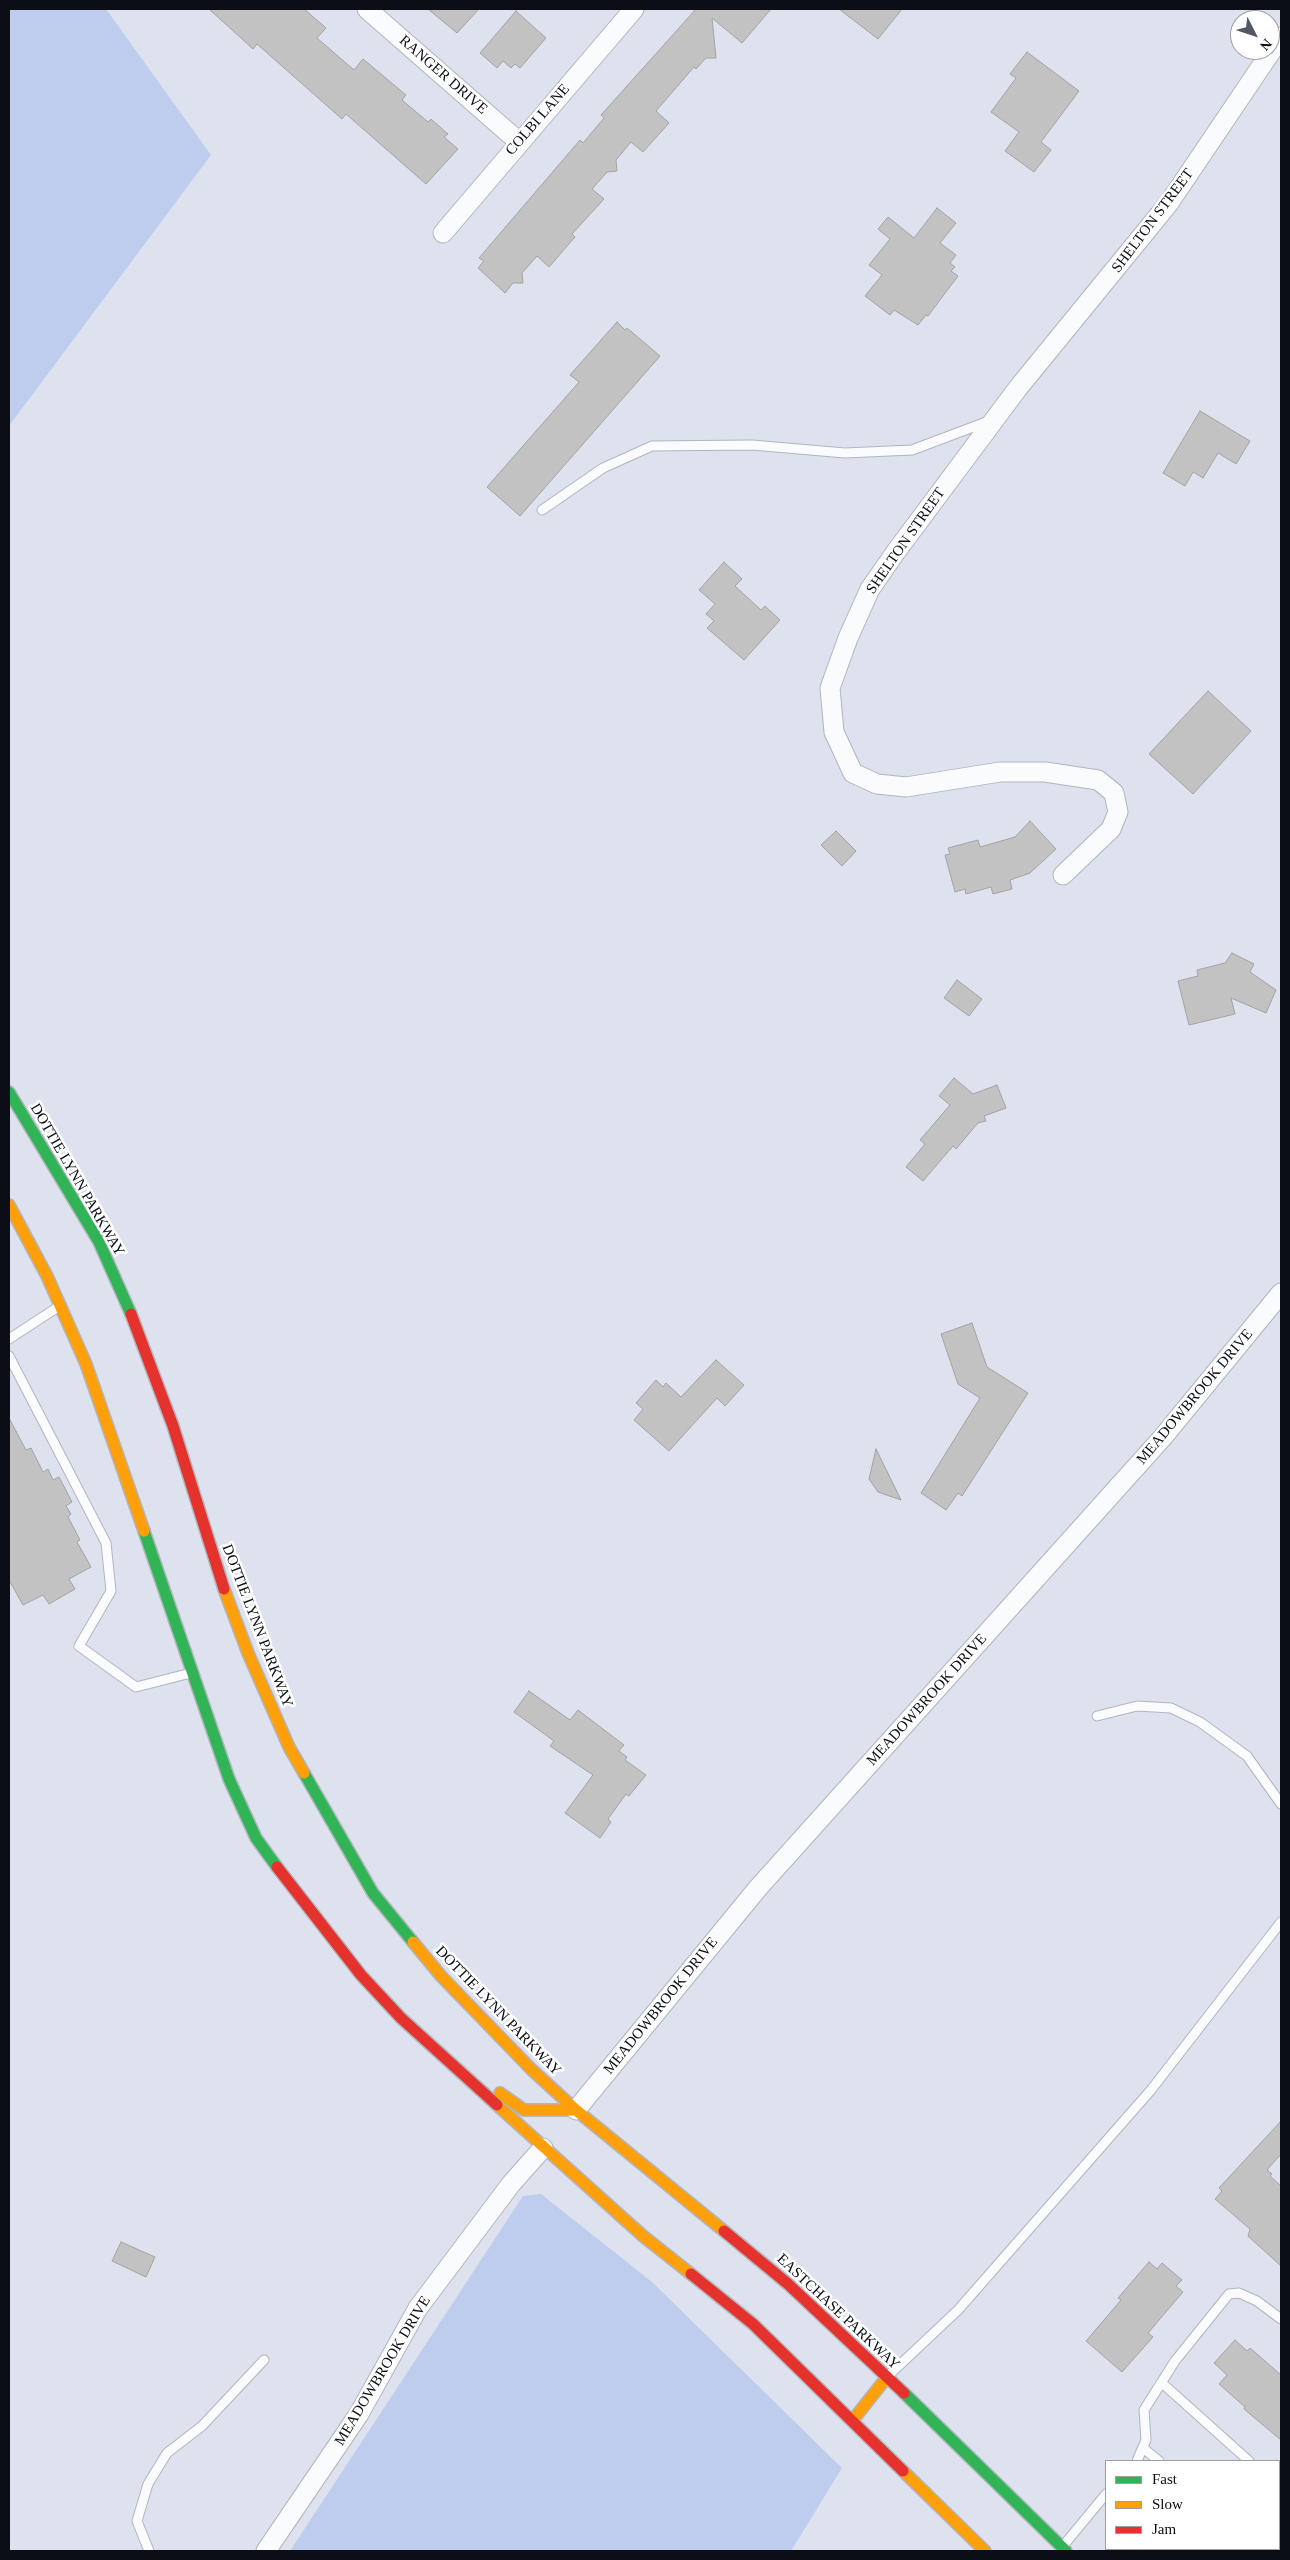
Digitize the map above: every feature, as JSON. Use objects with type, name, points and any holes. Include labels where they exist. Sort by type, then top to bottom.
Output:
[{"type":"main road","name":"DOTTIE LYNN PARKWAY","points":[[9,1092],[99,1242],[141,1337],[174,1426],[212,1556],[248,1652],[289,1747],[373,1892],[441,1976],[532,2070],[576,2110]]},
{"type":"main road","points":[[9,1204],[47,1276],[86,1364],[229,1779],[256,1838],[344,1954],[401,2018],[642,2236],[753,2324],[985,2551]]},
{"type":"main road","points":[[401,2018],[437,2034],[506,2099],[524,2110],[576,2110]]},
{"type":"main road","name":"EASTCHASE PARKWAY","points":[[576,2110],[788,2284],[1064,2549]]},
{"type":"main road","points":[[853,2420],[887,2378]]},
{"type":"street","name":"RANGER DRIVE","points":[[367,9],[519,142]]},
{"type":"street","name":"COLBI LANE","points":[[443,233],[634,9]]},
{"type":"street","name":"SHELTON STREET","points":[[1063,875],[1111,829],[1118,812],[1114,793],[1098,780],[1045,772],[1000,772],[906,787],[877,784],[853,773],[834,732],[830,688],[848,638],[870,589],[994,420],[1168,203],[1281,37]]},
{"type":"street","name":"MEADOWBROOK DRIVE","points":[[576,2110],[758,1888],[1163,1437],[1281,1293]]},
{"type":"street","name":"MEADOWBROOK DRIVE","points":[[266,2551],[359,2414],[418,2308],[511,2184],[543,2148]]},
{"type":"lane","points":[[542,510],[603,468],[652,446],[752,445],[845,453],[912,450],[994,420]]},
{"type":"lane","points":[[9,1339],[60,1306]]},
{"type":"lane","points":[[9,1356],[106,1542],[111,1591],[79,1646],[136,1687],[192,1673]]},
{"type":"lane","points":[[1097,1716],[1137,1706],[1171,1708],[1200,1722],[1247,1756],[1281,1804]]},
{"type":"lane","points":[[887,2378],[958,2310],[1151,2090],[1281,1922]]},
{"type":"lane","points":[[1138,2460],[1146,2440],[1144,2410],[1176,2362],[1229,2294],[1239,2293],[1257,2301],[1281,2319]]},
{"type":"lane","points":[[149,2551],[137,2521],[148,2484],[167,2453],[202,2426],[264,2360]]},
{"type":"lane","points":[[1162,2383],[1248,2460]]},
{"type":"lane","points":[[1143,2448],[1158,2460]]},
{"type":"lane","points":[[1064,2549],[1105,2495]]},
{"type":"shaded area","points":[[9,9],[106,9],[211,155],[9,426]]},
{"type":"shaded area","points":[[541,2194],[652,2282],[842,2468],[791,2551],[290,2551],[523,2196]]},
{"type":"building","points":[[209,9],[304,9],[326,28],[317,38],[354,70],[363,59],[406,95],[402,100],[428,122],[431,119],[448,134],[444,137],[458,149],[426,184],[346,114],[342,119],[257,44],[253,49]]},
{"type":"building","points":[[428,9],[479,9],[457,33]]},
{"type":"building","points":[[696,9],[771,9],[742,43],[712,18],[716,58],[706,58],[696,69],[694,67],[656,111],[669,123],[643,152],[631,142],[616,160],[617,171],[607,172],[592,189],[604,199],[572,234],[575,237],[549,267],[537,256],[522,273],[523,283],[513,283],[505,293],[478,268],[484,261],[479,258],[580,140],[583,143],[604,118],[601,115]]},
{"type":"building","points":[[839,9],[902,9],[878,39]]},
{"type":"building","points":[[516,11],[546,38],[520,68],[515,64],[511,68],[503,61],[497,68],[480,53]]},
{"type":"building","points":[[1027,52],[1079,91],[1041,142],[1051,150],[1034,172],[1005,151],[1019,132],[991,112],[1016,78],[1010,74]]},
{"type":"building","points":[[937,208],[956,223],[940,243],[956,255],[950,263],[955,267],[951,271],[958,276],[928,316],[926,315],[918,325],[894,310],[890,315],[865,296],[882,275],[869,265],[890,239],[878,229],[888,217],[914,238]]},
{"type":"building","points":[[617,322],[660,356],[520,516],[487,487],[579,382],[570,375]]},
{"type":"building","points":[[1200,411],[1250,441],[1236,464],[1218,453],[1203,478],[1193,472],[1185,486],[1163,473]]},
{"type":"building","points":[[724,562],[742,579],[735,586],[761,610],[765,606],[780,620],[744,660],[707,628],[714,621],[706,614],[715,604],[699,590]]},
{"type":"building","points":[[1208,691],[1251,731],[1193,794],[1149,754]]},
{"type":"building","points":[[1030,821],[1056,849],[1030,873],[1010,880],[1012,889],[993,894],[991,887],[966,894],[965,889],[955,892],[945,855],[950,854],[948,848],[978,840],[980,847],[1015,837]]},
{"type":"building","points":[[836,831],[856,851],[842,866],[821,845]]},
{"type":"building","points":[[1232,953],[1254,964],[1250,972],[1276,990],[1266,1013],[1231,998],[1235,1014],[1189,1025],[1178,981],[1198,976],[1197,970],[1225,963]]},
{"type":"building","points":[[957,980],[982,999],[969,1016],[944,998]]},
{"type":"building","points":[[954,1078],[973,1094],[997,1085],[1006,1108],[984,1116],[986,1121],[978,1123],[956,1149],[953,1146],[923,1181],[906,1167],[925,1144],[920,1140],[950,1105],[939,1096]]},
{"type":"building","points":[[972,1323],[987,1367],[1028,1393],[962,1496],[958,1493],[946,1510],[921,1493],[980,1398],[958,1384],[941,1334]]},
{"type":"building","points":[[716,1360],[744,1385],[725,1406],[717,1398],[669,1451],[634,1420],[643,1409],[636,1403],[656,1380],[663,1387],[666,1383],[681,1397]]},
{"type":"building","points":[[9,1418],[26,1450],[31,1448],[43,1472],[48,1469],[53,1480],[59,1477],[72,1502],[66,1506],[71,1514],[68,1517],[80,1540],[77,1542],[91,1567],[69,1579],[75,1589],[49,1604],[43,1595],[23,1605],[9,1580]]},
{"type":"building","points":[[876,1449],[901,1500],[878,1492],[869,1479]]},
{"type":"building","points":[[529,1691],[570,1720],[578,1710],[624,1745],[619,1751],[627,1757],[625,1760],[646,1775],[629,1796],[626,1794],[608,1819],[611,1822],[600,1838],[565,1813],[593,1775],[550,1746],[554,1741],[514,1712]]},
{"type":"building","points":[[1281,2121],[1281,2154],[1267,2170],[1272,2174],[1270,2176],[1281,2186],[1281,2266],[1248,2236],[1250,2229],[1215,2199],[1222,2191],[1219,2188]]},
{"type":"building","points":[[121,2242],[155,2257],[146,2277],[112,2261]]},
{"type":"building","points":[[1149,2262],[1157,2269],[1162,2263],[1182,2280],[1176,2286],[1183,2292],[1148,2333],[1153,2337],[1122,2372],[1086,2341],[1121,2300],[1118,2298]]},
{"type":"building","points":[[1235,2340],[1247,2351],[1250,2348],[1281,2375],[1281,2440],[1244,2409],[1245,2407],[1219,2384],[1227,2375],[1214,2363]]},
{"type":"traffic: fast","points":[[9,1092],[99,1242],[131,1314]]},
{"type":"traffic: fast","points":[[144,1531],[229,1779],[256,1838],[277,1867]]},
{"type":"traffic: fast","points":[[304,1773],[373,1893],[413,1942]]},
{"type":"traffic: fast","points":[[904,2393],[1066,2551]]},
{"type":"traffic: slow","points":[[9,1205],[47,1276],[86,1364],[144,1531]]},
{"type":"traffic: slow","points":[[224,1589],[248,1653],[289,1747],[304,1773]]},
{"type":"traffic: slow","points":[[413,1942],[441,1976],[532,2070],[576,2110],[724,2231]]},
{"type":"traffic: slow","points":[[500,2093],[524,2110],[576,2110]]},
{"type":"traffic: slow","points":[[497,2105],[643,2236],[691,2274]]},
{"type":"traffic: slow","points":[[853,2420],[887,2377]]},
{"type":"traffic: slow","points":[[903,2471],[985,2551]]},
{"type":"traffic: jam","points":[[131,1314],[173,1426],[224,1589]]},
{"type":"traffic: jam","points":[[277,1867],[361,1975],[401,2018],[497,2105]]},
{"type":"traffic: jam","points":[[724,2231],[788,2284],[904,2393]]},
{"type":"traffic: jam","points":[[691,2274],[753,2324],[903,2471]]}]
